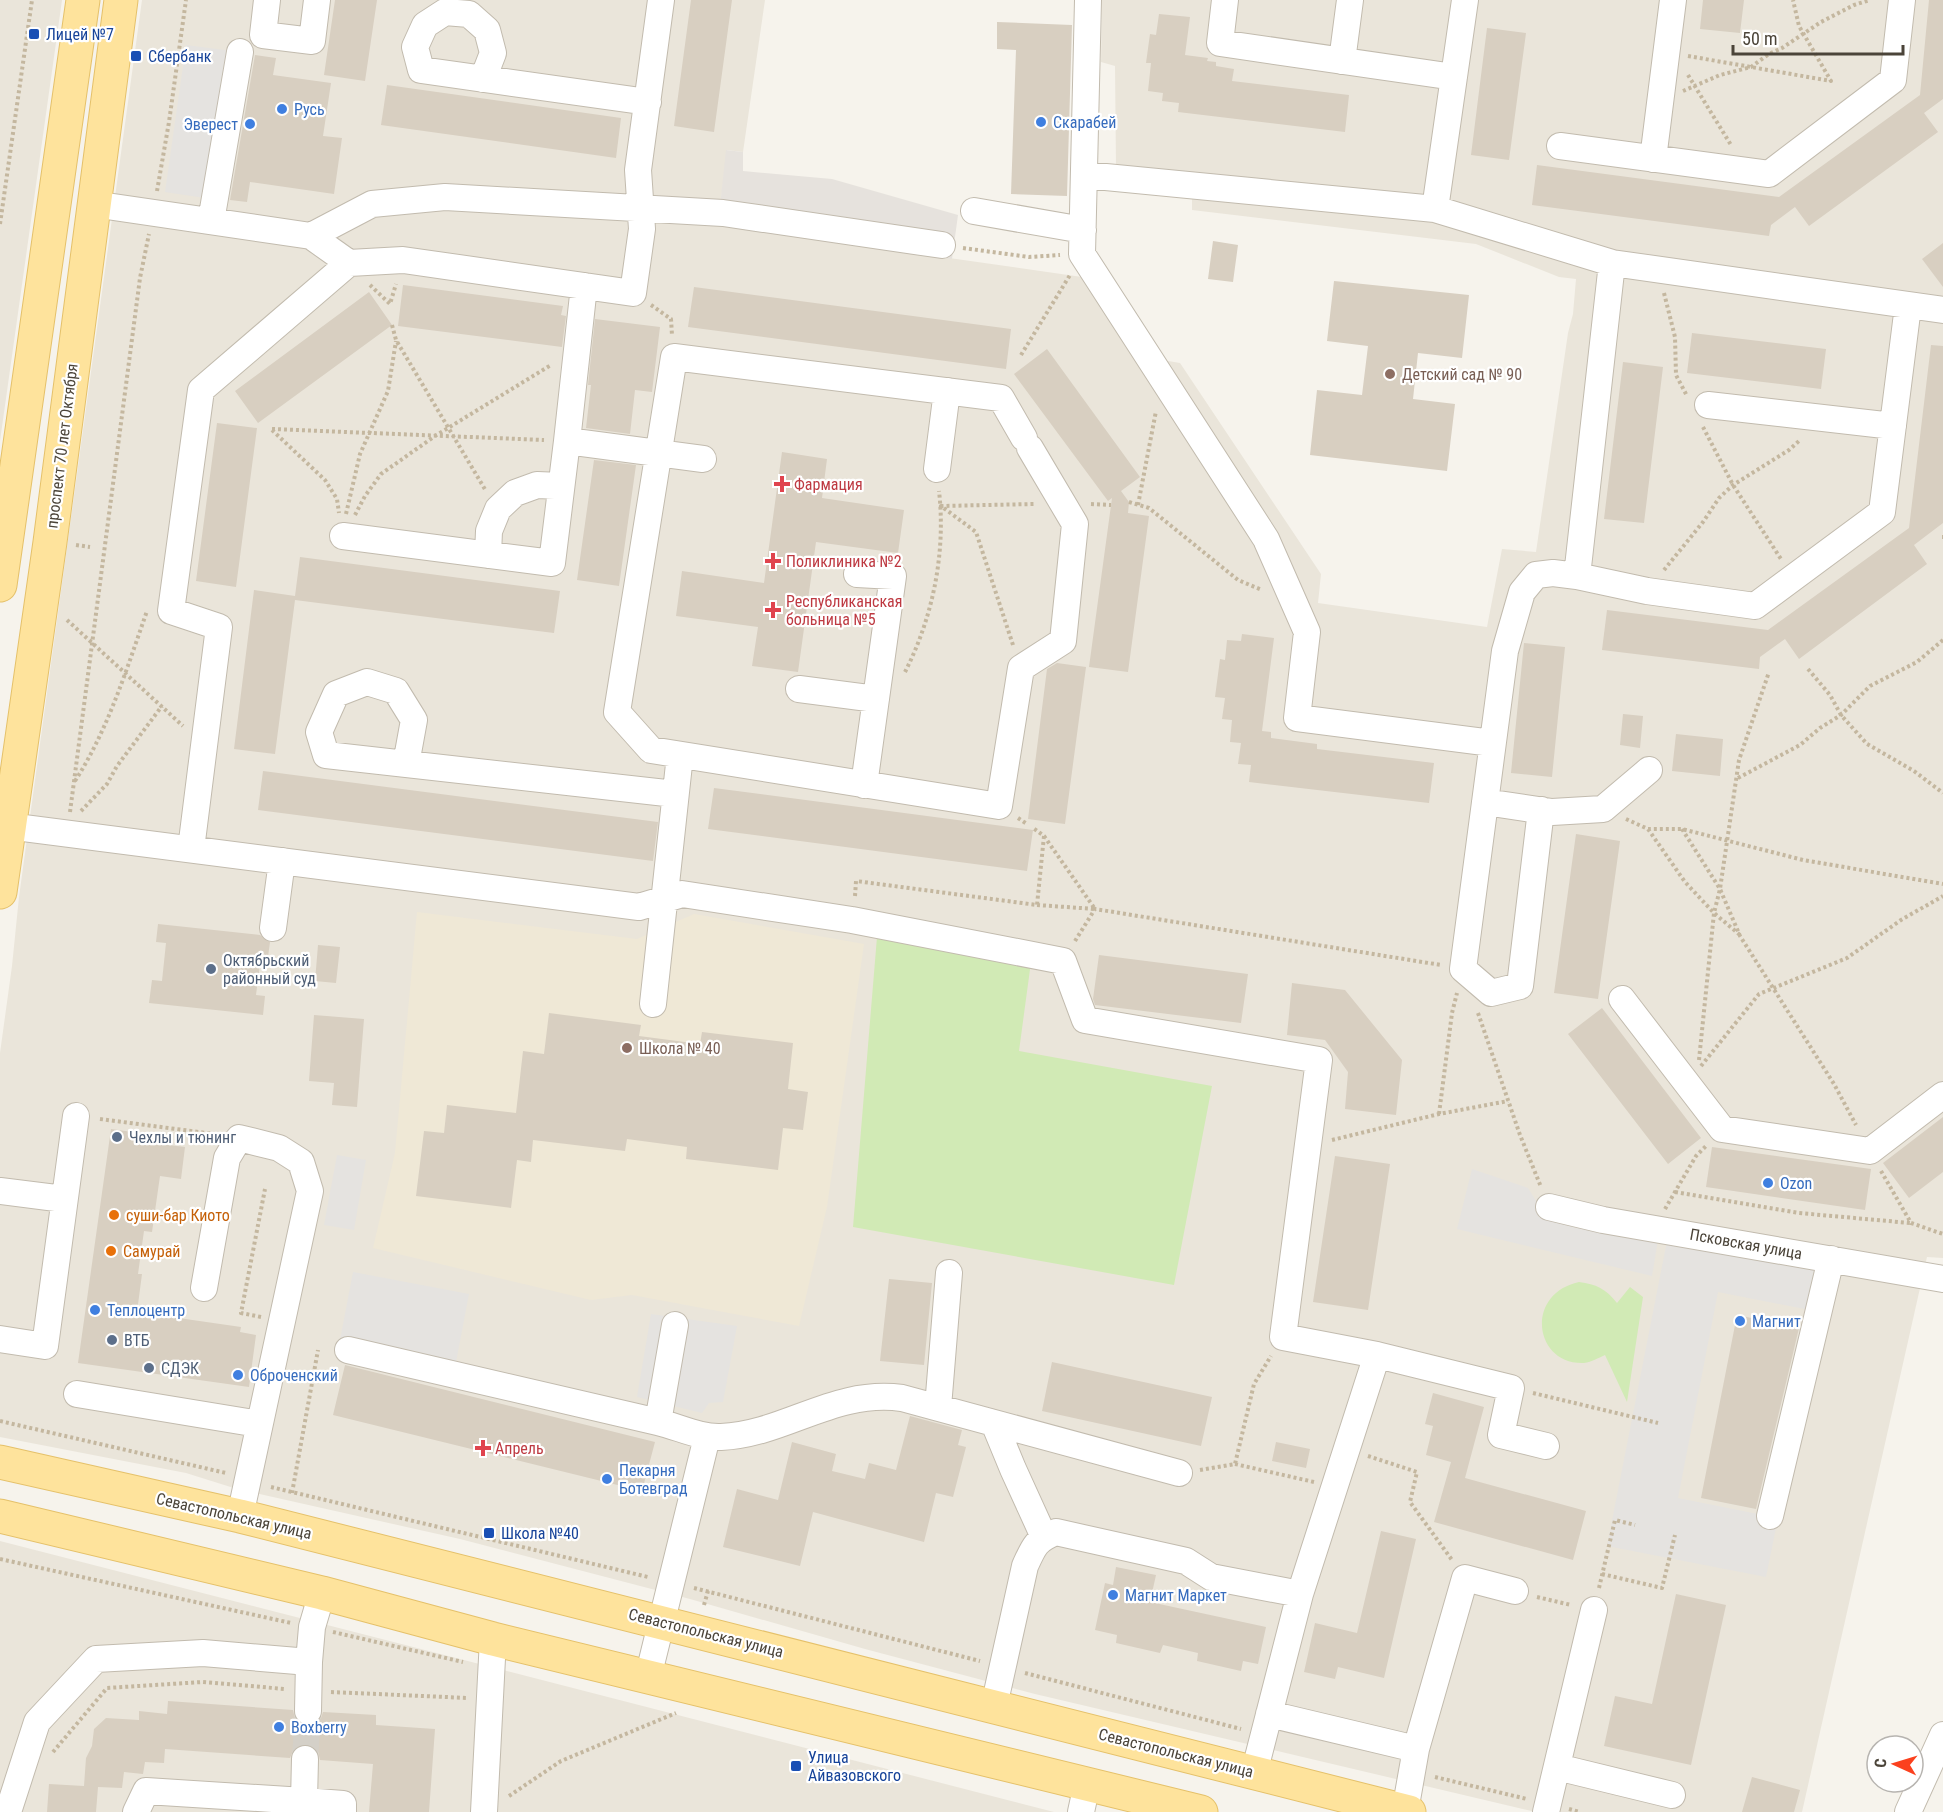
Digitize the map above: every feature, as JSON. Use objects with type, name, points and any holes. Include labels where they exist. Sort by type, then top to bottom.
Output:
[{"type":"main road","points":[[0,585],[4,520],[55,200],[83,0]]},
{"type":"main road","name":"проспект 70 лет Октября","points":[[0,892],[4,826],[52,525],[121,0]]},
{"type":"main road","points":[[55,200],[93,204]]},
{"type":"main road","points":[[4,520],[52,525]]},
{"type":"main road","name":"Севастопольская улица","points":[[0,1462],[240,1516],[1407,1812]]},
{"type":"main road","points":[[0,1516],[322,1593],[493,1639],[648,1677],[1084,1798],[1201,1812]]},
{"type":"street","points":[[267,0],[263,35],[312,41],[317,0]]},
{"type":"street","points":[[191,849],[219,627],[171,610],[201,390],[349,264],[403,260],[633,293],[642,229],[638,170],[661,0]]},
{"type":"street","points":[[1088,0],[1083,242],[1162,378],[1266,539],[1306,632],[1297,718],[1492,743]]},
{"type":"street","points":[[1226,0],[1220,43],[1454,77]]},
{"type":"street","points":[[1342,61],[1350,0]]},
{"type":"street","points":[[1435,209],[1465,0]]},
{"type":"street","points":[[1653,159],[1673,0]]},
{"type":"street","points":[[1560,147],[1769,174],[1893,80],[1902,0]]},
{"type":"street","points":[[212,221],[240,52]]},
{"type":"street","points":[[483,79],[648,102]]},
{"type":"street","points":[[1085,175],[1435,209],[1612,263],[1943,310]]},
{"type":"street","points":[[311,236],[372,204],[445,197],[723,213],[942,245]]},
{"type":"street","points":[[93,204],[311,236],[349,264]]},
{"type":"street","points":[[974,211],[1083,242]]},
{"type":"street","points":[[1577,576],[1612,263]]},
{"type":"street","points":[[343,536],[552,563],[584,286]]},
{"type":"street","points":[[1540,810],[1520,986],[1491,993],[1463,969],[1505,651],[1522,592],[1536,575],[1553,573],[1647,591],[1755,606],[1882,512],[1908,306]]},
{"type":"street","points":[[674,357],[1001,398],[1074,524],[1062,641],[1021,668],[999,806],[651,750],[617,712],[674,357]]},
{"type":"street","points":[[937,469],[946,391]]},
{"type":"street","points":[[1708,405],[1893,426]]},
{"type":"street","points":[[567,441],[703,459]]},
{"type":"street","points":[[488,555],[489,531],[498,509],[515,493],[537,484],[561,486]]},
{"type":"street","points":[[857,574],[893,576],[864,785]]},
{"type":"street","points":[[799,688],[876,699]]},
{"type":"street","points":[[653,1004],[680,755]]},
{"type":"street","points":[[406,764],[675,794]]},
{"type":"street","points":[[1485,802],[1552,812],[1603,809],[1649,770]]},
{"type":"street","points":[[4,826],[639,907],[682,894],[852,920],[1063,961],[1085,1020],[1319,1060],[1283,1337],[1377,1355],[1512,1388],[1501,1435],[1546,1446]]},
{"type":"street","points":[[273,928],[282,861]]},
{"type":"street","points":[[1622,999],[1722,1129],[1870,1151],[1943,1095]]},
{"type":"street","points":[[0,1339],[45,1346],[64,1199],[87,1117]]},
{"type":"street","points":[[204,1288],[227,1158],[239,1138],[279,1148],[301,1162],[320,1193],[259,1424],[240,1516]]},
{"type":"street","points":[[0,1191],[64,1199]]},
{"type":"street","name":"Псковская улица","points":[[1549,1207],[1602,1220],[1943,1279]]},
{"type":"street","points":[[1770,1516],[1831,1259]]},
{"type":"street","points":[[938,1407],[949,1273]]},
{"type":"street","points":[[658,1422],[675,1325]]},
{"type":"street","points":[[348,1350],[658,1422],[706,1437],[742,1435],[772,1427],[844,1401],[882,1396],[902,1398],[938,1407],[1179,1473]]},
{"type":"street","points":[[1254,1773],[1300,1594],[1377,1355]]},
{"type":"street","points":[[77,1394],[259,1424]]},
{"type":"street","points":[[994,1424],[1044,1537]]},
{"type":"street","points":[[648,1677],[706,1437]]},
{"type":"street","points":[[994,1706],[1025,1566],[1035,1544],[1056,1532],[1186,1561],[1211,1577],[1300,1594]]},
{"type":"street","points":[[1407,1812],[1414,1760],[1465,1578],[1515,1591]]},
{"type":"street","points":[[308,1701],[312,1628],[322,1593]]},
{"type":"street","points":[[1547,1808],[1594,1610]]},
{"type":"street","points":[[484,1812],[493,1639]]},
{"type":"street","points":[[8,1812],[37,1722],[96,1659],[203,1653],[309,1662]]},
{"type":"street","points":[[1267,1724],[1414,1760]]},
{"type":"street","points":[[1908,1812],[1943,1735]]},
{"type":"street","points":[[304,1801],[305,1759]]},
{"type":"street","points":[[1557,1767],[1672,1795]]},
{"type":"street","points":[[136,1812],[146,1791],[344,1804],[343,1812]]},
{"type":"path","points":[[0,224],[32,0]]},
{"type":"path","points":[[69,814],[140,278],[169,122],[186,0]]},
{"type":"path","points":[[1686,56],[1831,81],[1799,26],[1793,0]]},
{"type":"path","points":[[1661,98],[1696,87],[1720,75],[1751,67],[1821,21],[1854,4],[1870,0]]},
{"type":"path","points":[[1686,70],[1735,152]]},
{"type":"path","points":[[942,245],[1029,257],[1083,242]]},
{"type":"path","points":[[1021,355],[1083,242]]},
{"type":"path","points":[[633,293],[671,319],[674,357]]},
{"type":"path","points":[[392,325],[396,340],[498,509]]},
{"type":"path","points":[[343,536],[357,464],[388,391],[396,340]]},
{"type":"path","points":[[343,536],[365,496],[381,474],[435,436],[559,360]]},
{"type":"path","points":[[1138,505],[1162,378]]},
{"type":"path","points":[[1647,591],[1703,522],[1719,498],[1733,485],[1789,450],[1826,419]]},
{"type":"path","points":[[343,536],[337,499],[325,480],[272,429],[567,441]]},
{"type":"path","points":[[876,699],[897,686],[913,655],[935,590],[942,536],[937,469]]},
{"type":"path","points":[[941,506],[1062,502]]},
{"type":"path","points":[[1129,502],[1149,508],[1238,580],[1293,603]]},
{"type":"path","points":[[941,506],[976,532],[1021,668]]},
{"type":"path","points":[[73,784],[94,752],[126,673],[148,607]]},
{"type":"path","points":[[66,619],[205,746]]},
{"type":"path","points":[[1737,779],[1800,745],[1820,728],[1841,715],[1870,686],[1917,662],[1943,640]]},
{"type":"path","points":[[1808,669],[1830,695],[1841,715],[1868,744],[1914,771],[1943,793]]},
{"type":"path","points":[[1768,672],[1738,760],[1720,889],[1714,913],[1698,1070],[1759,994],[1847,958],[1901,920],[1943,896]]},
{"type":"path","points":[[76,816],[107,784],[117,766],[162,706]]},
{"type":"path","points":[[1603,809],[1648,829],[1682,829],[1803,860],[1943,884]]},
{"type":"path","points":[[1033,828],[1044,836],[1095,909]]},
{"type":"path","points":[[1648,829],[1685,882],[1714,913],[1740,936]]},
{"type":"path","points":[[1682,829],[1720,889],[1740,936],[1834,1084],[1911,1223]]},
{"type":"path","points":[[1037,905],[1044,836]]},
{"type":"path","points":[[852,920],[856,882],[1037,905],[1095,909],[1463,969],[1452,1013],[1438,1114]]},
{"type":"path","points":[[1063,961],[1095,909]]},
{"type":"path","points":[[1478,1013],[1520,1135],[1549,1207]]},
{"type":"path","points":[[1307,1145],[1438,1114],[1508,1101]]},
{"type":"path","points":[[87,1117],[239,1138]]},
{"type":"path","points":[[1654,1228],[1696,1156],[1722,1129]]},
{"type":"path","points":[[258,1316],[241,1313],[265,1189]]},
{"type":"path","points":[[1675,1192],[1799,1213],[1911,1223],[1943,1234]]},
{"type":"path","points":[[1236,1464],[1254,1384],[1283,1337]]},
{"type":"path","points":[[292,1493],[318,1350]]},
{"type":"path","points":[[1512,1388],[1658,1423]]},
{"type":"path","points":[[0,1421],[209,1468],[292,1493],[672,1583],[1003,1667],[1267,1724]]},
{"type":"path","points":[[1347,1449],[1417,1472],[1410,1502],[1465,1578]]},
{"type":"path","points":[[1179,1473],[1236,1464],[1335,1487]]},
{"type":"path","points":[[1515,1591],[1594,1610],[1615,1520],[1635,1525]]},
{"type":"path","points":[[1602,1574],[1662,1588],[1675,1535]]},
{"type":"path","points":[[47,1759],[107,1688],[203,1682],[308,1701],[490,1700]]},
{"type":"path","points":[[505,1799],[561,1761],[679,1712]]},
{"type":"path","points":[[1414,1760],[1547,1808],[1580,1812]]},
{"type":"shaded area","points":[[0,0],[62,0],[0,441]]},
{"type":"shaded area","points":[[142,0],[765,0],[743,152],[727,150],[718,225],[1082,277],[1133,355],[1180,363],[1321,574],[1318,603],[1487,627],[1502,549],[1536,552],[1568,333],[1573,314],[1576,279],[1559,277],[1476,244],[1192,210],[1192,172],[1116,167],[1115,66],[1101,62],[1102,0],[1943,0],[1943,1258],[1927,1257],[1802,1812],[1536,1812],[1035,1694],[690,1599],[460,1539],[237,1489],[186,1473],[0,1437],[0,1053],[19,897]]},
{"type":"shaded area","points":[[186,45],[240,52],[219,200],[165,192]]},
{"type":"shaded area","points":[[726,150],[743,152],[743,171],[832,179],[958,215],[952,259],[718,225]]},
{"type":"shaded area","name":"Школа № 40","points":[[417,912],[637,939],[694,914],[864,944],[827,1207],[799,1326],[632,1295],[591,1300],[373,1248],[395,1153]]},
{"type":"shaded area","points":[[337,1155],[366,1160],[354,1230],[324,1225]]},
{"type":"shaded area","points":[[1472,1169],[1528,1188],[1544,1214],[1658,1240],[1652,1276],[1457,1229]]},
{"type":"shaded area","points":[[1667,1241],[1818,1270],[1810,1310],[1718,1292],[1678,1498],[1778,1518],[1766,1577],[1607,1546]]},
{"type":"shaded area","points":[[353,1272],[469,1294],[456,1362],[340,1340]]},
{"type":"shaded area","points":[[651,1314],[737,1326],[723,1402],[709,1403],[702,1413],[637,1397]]},
{"type":"shaded area","points":[[0,1541],[495,1668],[1054,1812],[0,1812]]},
{"type":"green space","points":[[877,937],[1031,962],[1019,1051],[1212,1086],[1174,1285],[853,1227]]},
{"type":"green space","points":[[1579,1282],[1600,1288],[1617,1303],[1630,1287],[1643,1297],[1627,1402],[1605,1355],[1584,1363],[1567,1361],[1554,1353],[1546,1341],[1542,1328],[1543,1313],[1550,1300],[1561,1289]]},
{"type":"building","points":[[335,0],[377,0],[365,81],[324,75]]},
{"type":"building","points":[[691,0],[732,0],[714,132],[674,126]]},
{"type":"building","points":[[1703,0],[1744,0],[1740,33],[1700,29]]},
{"type":"building","points":[[1929,0],[1943,0],[1943,99],[1924,113],[1938,132],[1809,226],[1795,207],[1771,225],[1769,236],[1532,205],[1537,165],[1779,197],[1920,95]]},
{"type":"building","points":[[1159,14],[1190,17],[1185,55],[1208,58],[1207,61],[1216,62],[1216,66],[1234,69],[1232,81],[1349,95],[1345,132],[1178,112],[1179,103],[1162,101],[1163,93],[1148,91],[1151,63],[1146,63],[1150,34],[1156,35]]},
{"type":"building","name":"Скарабей","points":[[997,22],[1072,25],[1067,196],[1011,194],[1016,50],[997,49]]},
{"type":"building","points":[[1487,28],[1526,33],[1509,160],[1471,155]]},
{"type":"building","name":"Русь","points":[[255,55],[276,58],[273,75],[331,83],[323,136],[342,138],[334,194],[250,182],[247,202],[230,200]]},
{"type":"building","points":[[387,85],[621,118],[616,158],[381,125]]},
{"type":"building","points":[[1213,241],[1238,245],[1233,282],[1208,279]]},
{"type":"building","points":[[1943,243],[1943,287],[1922,259]]},
{"type":"building","name":"Детский сад № 90","points":[[1334,281],[1469,295],[1462,358],[1418,353],[1413,399],[1455,404],[1447,471],[1310,455],[1317,390],[1362,395],[1368,346],[1327,341]]},
{"type":"building","points":[[403,285],[563,306],[561,315],[566,316],[562,347],[398,326]]},
{"type":"building","points":[[694,287],[1011,329],[1006,369],[688,327]]},
{"type":"building","points":[[369,292],[392,325],[258,423],[235,391]]},
{"type":"building","points":[[595,319],[660,327],[652,392],[635,390],[630,434],[586,428]]},
{"type":"building","points":[[1692,333],[1826,349],[1821,389],[1687,373]]},
{"type":"building","points":[[1931,345],[1943,346],[1943,523],[1914,545],[1927,564],[1799,659],[1785,639],[1760,657],[1759,669],[1602,650],[1607,610],[1768,630],[1909,528]]},
{"type":"building","points":[[1047,349],[1140,477],[1121,491],[1129,502],[1128,513],[1149,516],[1128,672],[1089,667],[1112,498],[1108,501],[1014,374]]},
{"type":"building","points":[[1623,362],[1663,367],[1644,523],[1604,519]]},
{"type":"building","points":[[217,423],[257,428],[236,587],[196,581]]},
{"type":"building","points":[[782,452],[827,459],[822,498],[904,510],[898,553],[816,542],[798,672],[752,666],[758,627],[676,616],[682,571],[764,583]]},
{"type":"building","points":[[594,460],[636,465],[619,586],[577,580]]},
{"type":"building","points":[[300,557],[560,591],[554,633],[295,600],[275,754],[234,749],[254,590],[295,596]]},
{"type":"building","points":[[1242,634],[1274,638],[1262,731],[1271,732],[1271,738],[1317,744],[1317,749],[1434,763],[1429,803],[1249,782],[1251,765],[1238,764],[1241,743],[1230,742],[1232,720],[1222,719],[1225,698],[1215,697],[1220,659],[1225,660],[1227,640],[1241,641]]},
{"type":"building","points":[[1524,643],[1565,647],[1552,777],[1511,773]]},
{"type":"building","points":[[1057,663],[1086,667],[1065,824],[1028,819],[1047,669]]},
{"type":"building","points":[[1623,714],[1643,716],[1640,748],[1620,745]]},
{"type":"building","points":[[1676,734],[1723,739],[1720,776],[1672,771]]},
{"type":"building","points":[[263,771],[658,822],[653,861],[258,810]]},
{"type":"building","points":[[714,788],[1033,830],[1027,871],[708,829]]},
{"type":"building","points":[[1576,834],[1620,841],[1598,999],[1554,993]]},
{"type":"building","name":"Октябрьский районный суд","points":[[158,924],[260,935],[270,942],[268,957],[261,956],[256,995],[265,996],[263,1015],[149,1003],[152,980],[162,981],[166,943],[156,942]]},
{"type":"building","points":[[318,945],[340,947],[336,983],[315,981]]},
{"type":"building","points":[[1099,955],[1248,974],[1241,1023],[1095,1005],[1093,999]]},
{"type":"building","points":[[1292,983],[1345,990],[1402,1060],[1396,1115],[1345,1109],[1348,1072],[1325,1040],[1287,1035]]},
{"type":"building","points":[[1602,1008],[1701,1138],[1668,1164],[1568,1034]]},
{"type":"building","points":[[549,1013],[641,1025],[639,1036],[700,1044],[702,1032],[793,1043],[788,1089],[808,1092],[803,1130],[783,1128],[778,1170],[686,1159],[687,1147],[627,1139],[625,1151],[533,1140],[531,1162],[517,1160],[511,1208],[416,1196],[424,1131],[444,1133],[447,1105],[516,1113],[523,1051],[544,1054]]},
{"type":"building","points":[[314,1015],[364,1019],[357,1107],[332,1105],[334,1083],[309,1081]]},
{"type":"building","points":[[1943,1117],[1943,1172],[1909,1198],[1883,1163]]},
{"type":"building","points":[[111,1129],[161,1136],[160,1144],[185,1147],[181,1179],[160,1176],[152,1232],[144,1231],[138,1274],[142,1274],[137,1312],[241,1327],[240,1332],[256,1335],[249,1387],[78,1363]]},
{"type":"building","points":[[1712,1147],[1871,1169],[1865,1210],[1706,1187]]},
{"type":"building","points":[[1335,1156],[1390,1164],[1368,1310],[1313,1302]]},
{"type":"building","points":[[889,1279],[932,1283],[924,1365],[880,1361]]},
{"type":"building","points":[[1737,1315],[1799,1328],[1756,1509],[1701,1498]]},
{"type":"building","points":[[1052,1362],[1212,1397],[1201,1446],[1042,1411]]},
{"type":"building","points":[[345,1365],[655,1442],[642,1491],[333,1415]]},
{"type":"building","points":[[1433,1393],[1484,1407],[1465,1478],[1586,1511],[1573,1560],[1434,1522],[1451,1462],[1426,1455],[1433,1426],[1425,1424]]},
{"type":"building","points":[[910,1416],[962,1430],[958,1445],[966,1447],[953,1497],[936,1493],[924,1542],[813,1512],[800,1566],[723,1547],[737,1489],[778,1500],[792,1442],[836,1454],[832,1471],[865,1479],[869,1463],[896,1470]]},
{"type":"building","points":[[1276,1442],[1310,1449],[1306,1468],[1272,1461]]},
{"type":"building","points":[[1381,1531],[1416,1539],[1384,1678],[1338,1667],[1335,1679],[1304,1672],[1315,1623],[1357,1633]]},
{"type":"building","points":[[1116,1567],[1156,1575],[1150,1602],[1266,1627],[1258,1664],[1243,1661],[1241,1671],[1197,1661],[1198,1653],[1163,1645],[1160,1653],[1116,1643],[1117,1635],[1095,1630],[1105,1583],[1113,1585]]},
{"type":"building","points":[[1676,1594],[1726,1605],[1691,1765],[1604,1746],[1615,1696],[1652,1704]]},
{"type":"building","points":[[168,1701],[293,1710],[295,1719],[307,1726],[316,1724],[323,1712],[376,1715],[376,1725],[435,1729],[429,1812],[369,1812],[373,1764],[320,1760],[318,1751],[305,1744],[297,1746],[290,1758],[165,1749],[164,1763],[145,1762],[143,1774],[124,1772],[122,1788],[98,1787],[96,1812],[47,1812],[49,1784],[84,1786],[86,1758],[92,1746],[94,1729],[106,1718],[139,1720],[139,1711],[167,1714]]},
{"type":"building","points":[[1752,1777],[1800,1790],[1794,1812],[1742,1812]]},
{"type":"tunnel","points":[[305,1759],[308,1711]]},
{"type":"place","name":"Лицей №7","points":[[34,34]]},
{"type":"place","name":"Сбербанк","points":[[136,56]]},
{"type":"place","name":"Русь","points":[[282,109]]},
{"type":"place","name":"Скарабей","points":[[1041,122]]},
{"type":"place","name":"Эверест","points":[[250,124]]},
{"type":"place","name":"Детский сад № 90","points":[[1390,374]]},
{"type":"place","name":"Фармация","points":[[782,484]]},
{"type":"place","name":"Поликлиника №2","points":[[773,561]]},
{"type":"place","name":"Республиканская больница №5","points":[[773,610]]},
{"type":"place","name":"Октябрьский районный суд","points":[[211,969]]},
{"type":"place","name":"Школа № 40","points":[[627,1048]]},
{"type":"place","name":"Чехлы и тюнинг","points":[[117,1137]]},
{"type":"place","name":"Ozon","points":[[1768,1183]]},
{"type":"place","name":"суши-бар Киото","points":[[114,1215]]},
{"type":"place","name":"Самурай","points":[[111,1251]]},
{"type":"place","name":"Теплоцентр","points":[[95,1310]]},
{"type":"place","name":"Магнит","points":[[1740,1321]]},
{"type":"place","name":"ВТБ","points":[[112,1340]]},
{"type":"place","name":"СДЭК","points":[[149,1368]]},
{"type":"place","name":"Оброченский","points":[[238,1375]]},
{"type":"place","name":"Апрель","points":[[483,1448]]},
{"type":"place","name":"Пекарня Ботевград","points":[[607,1479]]},
{"type":"place","name":"Школа №40","points":[[489,1533]]},
{"type":"place","name":"Магнит Маркет","points":[[1113,1595]]},
{"type":"place","name":"Boxberry","points":[[279,1727]]},
{"type":"place","name":"Улица Айвазовского","points":[[796,1766]]}]
